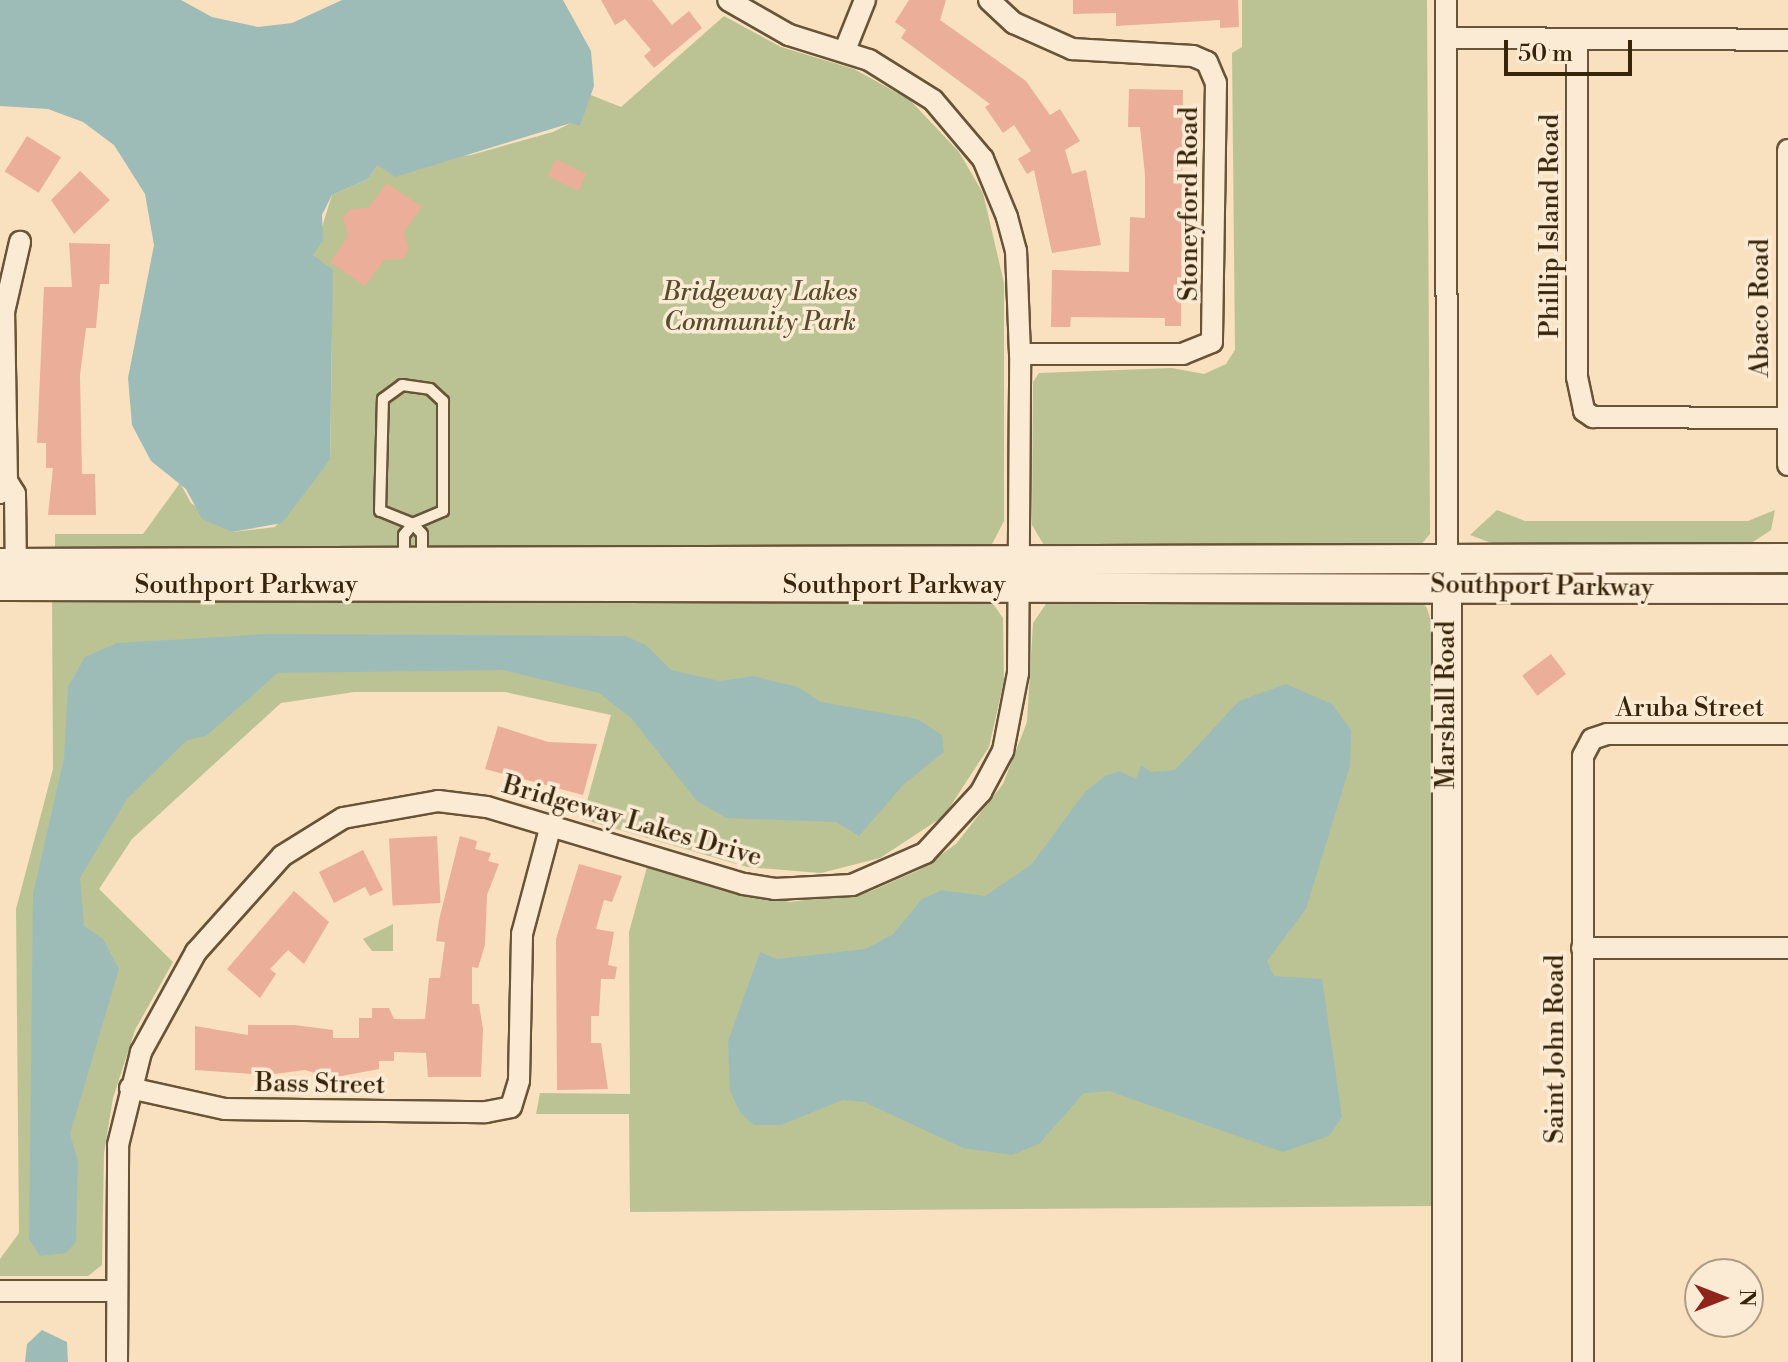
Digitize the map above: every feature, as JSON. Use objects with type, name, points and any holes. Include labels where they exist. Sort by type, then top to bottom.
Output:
[{"type":"street","name":"Bridgeway Lakes Drive","points":[[117,1362],[118,1145],[130,1088],[153,1022],[196,952],[282,856],[316,833],[378,808],[438,801],[551,825],[775,889],[852,885],[894,869],[953,827],[1003,751],[1016,705],[1020,354],[1016,251],[983,159],[933,100],[845,50],[789,35],[728,0]]},
{"type":"street","points":[[845,50],[865,0]]},
{"type":"street","name":"Stoneyford Road","points":[[989,0],[1014,23],[1072,49],[1207,62],[1216,83],[1217,327],[1208,347],[1183,354],[1020,354]]},
{"type":"street","name":"Marshall Road","points":[[1446,0],[1447,1362]]},
{"type":"street","points":[[1447,38],[1788,40],[1788,48]]},
{"type":"street","name":"Phillip Island Road","points":[[1577,40],[1577,377],[1584,411],[1593,417],[1787,418]]},
{"type":"street","name":"Abaco Road","points":[[1788,150],[1788,465]]},
{"type":"street","points":[[8,574],[15,494],[3,487],[4,312],[20,242]]},
{"type":"street","name":"Southport Parkway","points":[[8,574],[1447,574],[1788,558]]},
{"type":"street","name":"Southport Parkway","points":[[1447,574],[1788,589]]},
{"type":"street","name":"Aruba Street","points":[[1592,739],[1618,734],[1788,734]]},
{"type":"street","name":"Saint John Road","points":[[1583,1362],[1581,768],[1592,739]]},
{"type":"street","name":"Bass Street","points":[[130,1088],[225,1109],[486,1112],[511,1107],[519,1080],[522,934],[551,825]]},
{"type":"street","points":[[1582,948],[1788,948]]},
{"type":"street","points":[[0,1291],[116,1291]]},
{"type":"lane","points":[[413,575],[404,535],[413,524],[443,511],[443,401],[430,389],[402,385],[383,399],[380,511],[413,524],[422,534],[413,575]]},
{"type":"green space","points":[[1242,0],[1427,0],[1430,534],[1417,549],[1045,547],[1032,525],[1033,382],[1039,373],[1172,368],[1204,374],[1226,364],[1235,350],[1232,53],[1242,47]]},
{"type":"green space","name":"Bridgeway Lakes Community Park","points":[[724,16],[781,47],[854,69],[910,100],[959,152],[983,193],[1004,283],[1004,521],[990,548],[55,553],[55,534],[143,534],[180,483],[191,503],[232,532],[275,527],[330,460],[332,338],[313,256],[332,195],[368,179],[378,165],[471,155],[553,132],[571,123],[591,95],[621,107]]},
{"type":"green space","points":[[1497,510],[1525,521],[1748,521],[1775,510],[1771,530],[1750,544],[1494,544],[1470,535]]},
{"type":"green space","points":[[52,597],[991,601],[1003,618],[1004,681],[989,747],[944,816],[880,858],[821,873],[747,867],[582,819],[611,715],[505,692],[354,692],[281,703],[132,839],[99,889],[173,962],[135,1030],[113,1098],[104,1153],[102,1265],[88,1276],[0,1276],[0,1259],[19,1233],[16,909],[53,769]]},
{"type":"green space","points":[[1050,598],[1422,602],[1427,608],[1433,628],[1433,1206],[630,1212],[629,1114],[536,1114],[540,1093],[630,1094],[629,932],[647,867],[790,902],[869,892],[919,870],[956,844],[1003,784],[1027,722],[1033,623]]},
{"type":"green space","points":[[393,924],[393,951],[372,951],[363,939]]},
{"type":"water","points":[[0,0],[181,0],[212,17],[258,27],[292,23],[342,0],[563,0],[591,51],[594,86],[580,126],[571,123],[395,177],[378,165],[368,179],[332,195],[322,215],[323,241],[313,255],[333,270],[330,460],[282,523],[232,532],[202,519],[186,489],[151,461],[132,425],[128,378],[154,245],[145,194],[114,145],[83,122],[48,109],[0,106]]},
{"type":"water","points":[[267,634],[625,636],[646,645],[671,670],[720,681],[754,676],[798,687],[821,702],[917,719],[942,735],[944,752],[904,784],[859,836],[836,822],[726,818],[696,800],[631,718],[599,693],[502,670],[278,673],[206,736],[187,740],[127,799],[80,878],[84,926],[103,939],[119,969],[70,1134],[78,1161],[76,1242],[66,1253],[40,1256],[29,1239],[33,894],[64,758],[68,687],[85,657],[117,643]]},
{"type":"water","points":[[1286,684],[1332,704],[1351,730],[1350,766],[1306,909],[1267,961],[1274,976],[1322,979],[1342,1117],[1329,1136],[1283,1152],[1109,1091],[1084,1093],[1039,1144],[1012,1155],[963,1148],[864,1102],[843,1100],[781,1125],[754,1125],[741,1114],[730,1091],[728,1041],[760,952],[777,959],[865,949],[892,935],[922,899],[942,890],[985,896],[1031,865],[1085,792],[1105,776],[1120,771],[1136,779],[1141,765],[1151,772],[1175,770],[1239,701]]},
{"type":"water","points":[[42,1330],[67,1342],[68,1362],[25,1362],[27,1344]]},
{"type":"building","points":[[601,0],[652,0],[672,25],[689,11],[702,28],[654,68],[644,56],[651,50],[625,19],[615,25]]},
{"type":"building","points":[[909,0],[946,0],[940,20],[1026,81],[1050,115],[1060,109],[1080,141],[1065,150],[1072,174],[1086,170],[1101,245],[1052,253],[1034,170],[1027,174],[1018,159],[1031,151],[1014,125],[1003,133],[985,107],[990,104],[901,38],[906,30],[895,22]]},
{"type":"building","points":[[1073,0],[1238,0],[1239,27],[1220,28],[1220,20],[1116,26],[1116,13],[1073,14]]},
{"type":"building","points":[[1129,89],[1183,90],[1181,326],[1165,326],[1165,318],[1071,317],[1070,327],[1051,327],[1052,270],[1129,272],[1130,217],[1145,218],[1145,175],[1140,127],[1128,127]]},
{"type":"building","points":[[27,136],[61,157],[39,193],[5,172]]},
{"type":"building","points":[[556,159],[587,174],[578,191],[548,176]]},
{"type":"building","points":[[80,171],[110,200],[74,234],[51,200]]},
{"type":"building","points":[[387,183],[422,207],[404,232],[409,251],[403,259],[384,260],[365,286],[330,262],[348,236],[343,218],[350,209],[368,208]]},
{"type":"building","points":[[69,243],[110,244],[109,284],[100,284],[96,328],[86,328],[80,375],[82,474],[95,474],[96,515],[48,515],[53,468],[46,468],[46,443],[37,443],[44,287],[72,287]]},
{"type":"building","points":[[1551,654],[1566,674],[1537,696],[1522,676]]},
{"type":"building","points":[[498,726],[548,742],[597,744],[583,795],[485,769]]},
{"type":"building","points":[[437,836],[441,903],[393,905],[389,839]]},
{"type":"building","points":[[460,836],[477,841],[475,849],[491,853],[488,861],[499,864],[487,895],[485,945],[478,968],[472,967],[472,1004],[479,1004],[483,1029],[481,1077],[428,1077],[426,1053],[394,1052],[394,1061],[379,1061],[379,1069],[331,1078],[305,1070],[267,1075],[195,1070],[195,1026],[248,1035],[248,1025],[294,1025],[333,1030],[333,1038],[359,1038],[359,1018],[372,1018],[372,1008],[389,1008],[394,1019],[425,1019],[429,978],[440,978],[445,942],[436,941]]},
{"type":"building","points":[[363,850],[383,890],[370,896],[365,887],[334,903],[319,872]]},
{"type":"building","points":[[579,864],[622,876],[612,902],[604,900],[596,929],[614,932],[608,965],[617,967],[615,979],[601,979],[599,1016],[591,1016],[591,1043],[601,1043],[608,1089],[557,1090],[556,939]]},
{"type":"building","points":[[294,891],[329,922],[304,964],[288,950],[270,969],[276,974],[260,998],[227,969]]}]
